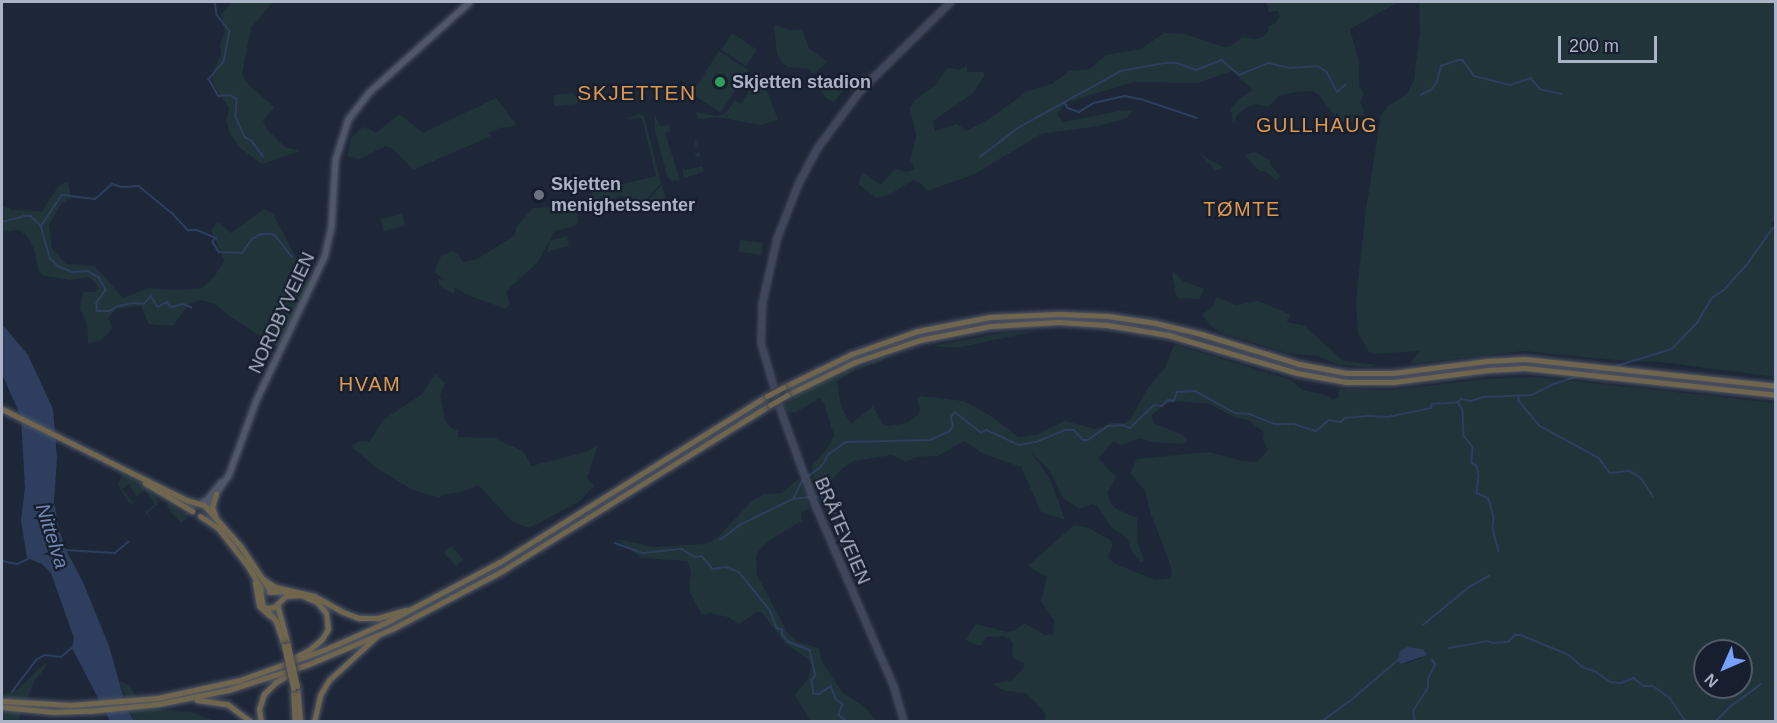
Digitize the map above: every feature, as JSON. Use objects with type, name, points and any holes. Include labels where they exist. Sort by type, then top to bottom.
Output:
[{"type":"highway","points":[[148,703],[257,675],[351,639],[418,607],[551,532],[767,396],[852,354],[918,331],[990,317],[1051,314],[1108,316],[1155,323],[1201,334],[1299,364],[1346,373],[1393,374],[1487,361],[1533,360],[1776,386]]},
{"type":"highway","points":[[177,701],[228,690],[309,664],[439,605],[526,557],[788,395],[855,362],[929,337],[991,326],[1059,322],[1107,325],[1161,333],[1297,373],[1346,382],[1393,382],[1488,370],[1525,368],[1776,395]]},
{"type":"highway","points":[[2,409],[202,506],[221,524],[241,547],[277,603],[300,722]]},
{"type":"highway","points":[[132,474],[208,519],[223,533],[251,571],[262,597],[262,603],[276,621],[286,645]]},
{"type":"highway","points":[[216,494],[212,509],[221,524]]},
{"type":"highway","points":[[192,511],[202,506]]},
{"type":"highway","points":[[200,516],[202,506]]},
{"type":"highway","points":[[251,571],[259,606],[276,621]]},
{"type":"highway","points":[[258,573],[272,586],[300,592],[359,618],[378,618],[418,607]]},
{"type":"highway","points":[[262,597],[272,593],[300,592]]},
{"type":"highway","points":[[257,675],[314,647],[328,629],[326,613],[311,599],[293,595],[267,608]]},
{"type":"highway","points":[[315,722],[318,698],[328,680],[377,635]]},
{"type":"highway","points":[[261,722],[259,705],[266,691],[276,682],[309,664]]},
{"type":"highway","points":[[295,687],[295,722]]},
{"type":"highway","points":[[2,701],[72,708]]},
{"type":"highway","points":[[2,707],[72,708],[177,701],[223,702],[251,722]]},
{"type":"main road","name":"NORDBYVEIEN","points":[[202,506],[216,494],[232,468],[259,393],[324,257],[331,227],[335,160],[346,124],[365,97],[469,2]]},
{"type":"main road","name":"BRÅTEVEIEN","points":[[904,722],[894,687],[795,453],[763,348],[763,296],[771,260],[790,203],[811,159],[861,90],[951,2]]},
{"type":"main road","name":"NORDBYVEIEN","points":[[202,506],[232,468]]},
{"type":"green space","points":[[232,2],[273,2],[251,28],[242,74],[249,85],[274,107],[263,122],[266,128],[285,147],[300,151],[262,164],[240,148],[230,134],[226,121],[229,108],[213,84],[212,74],[221,55],[220,44],[225,32],[221,14]]},
{"type":"green space","points":[[1266,2],[1399,2],[1350,29],[1359,62],[1359,86],[1364,94],[1360,102],[1365,114],[1348,123],[1335,116],[1319,95],[1313,91],[1297,92],[1280,95],[1268,107],[1256,104],[1247,107],[1237,115],[1233,123],[1231,109],[1239,99],[1253,90],[1232,71],[1197,83],[1133,82],[1066,103],[1057,114],[1063,122],[1124,110],[1132,111],[1127,118],[1099,126],[1041,134],[975,174],[927,191],[920,183],[913,180],[889,195],[877,198],[858,184],[863,172],[880,185],[895,169],[907,172],[915,169],[910,160],[916,136],[910,108],[915,100],[936,85],[947,68],[959,70],[967,66],[967,72],[983,72],[985,75],[972,94],[933,121],[935,131],[957,124],[966,131],[989,119],[1028,91],[1052,84],[1070,71],[1090,69],[1106,55],[1141,49],[1164,33],[1185,34],[1224,47],[1231,46],[1242,37],[1256,39],[1263,37],[1268,32],[1269,26],[1276,23],[1280,16],[1278,11],[1269,12]]},
{"type":"green space","points":[[1419,2],[1775,2],[1776,217],[1771,224],[1773,228],[1776,224],[1775,377],[1661,362],[1624,361],[1523,351],[1410,364],[1419,351],[1374,354],[1369,352],[1358,333],[1356,301],[1366,209],[1381,115],[1388,106],[1407,94],[1414,80],[1420,31]]},
{"type":"green space","points":[[774,25],[790,30],[802,29],[809,48],[827,62],[814,74],[809,69],[789,67],[782,63],[777,54]]},
{"type":"green space","points":[[732,33],[757,50],[746,66],[721,50]]},
{"type":"green space","name":"Skjetten stadion","points":[[719,51],[748,70],[721,113],[691,94]]},
{"type":"green space","points":[[760,72],[778,120],[761,125],[717,117],[698,119],[696,112],[717,116],[726,113],[735,100],[741,104],[751,88],[746,84]]},
{"type":"green space","points":[[867,73],[851,92],[845,88],[834,102],[826,98],[819,89]]},
{"type":"green space","points":[[573,93],[579,99],[577,104],[554,106],[554,95]]},
{"type":"green space","points":[[496,98],[516,124],[499,128],[488,133],[491,136],[413,170],[392,148],[385,146],[360,159],[347,156],[351,138],[365,127],[376,133],[399,114],[423,133]]},
{"type":"green space","points":[[639,114],[644,116],[661,183],[637,210],[622,196],[586,205],[594,191],[656,176],[642,118],[627,119]]},
{"type":"green space","points":[[655,116],[660,126],[670,125],[670,131],[665,133],[680,180],[672,181],[667,176],[655,130]]},
{"type":"green space","points":[[696,139],[704,172],[684,178],[682,166],[685,170],[702,166],[700,157],[696,157],[695,153],[699,152],[696,144],[695,149],[693,144]]},
{"type":"green space","points":[[1195,148],[1208,159],[1223,167],[1215,170]]},
{"type":"green space","points":[[1255,152],[1271,161],[1270,164],[1280,176],[1277,180],[1252,164],[1246,155]]},
{"type":"green space","points":[[68,182],[71,198],[62,203],[49,224],[52,249],[66,264],[95,266],[123,298],[149,288],[177,290],[202,288],[214,277],[224,261],[211,230],[216,224],[218,222],[231,233],[264,209],[273,214],[310,284],[278,347],[229,316],[215,304],[201,300],[189,304],[173,325],[167,326],[149,324],[141,306],[116,309],[108,318],[112,326],[110,331],[100,341],[88,343],[87,323],[80,309],[83,292],[95,292],[98,289],[95,282],[88,277],[72,280],[44,276],[39,272],[34,249],[27,236],[19,230],[2,232],[2,205],[12,210],[42,211],[59,185]]},
{"type":"green space","points":[[662,185],[665,205],[657,209],[638,210]]},
{"type":"green space","points":[[576,206],[578,222],[574,226],[555,231],[537,263],[506,291],[510,303],[506,309],[468,295],[455,287],[454,294],[439,286],[439,279],[445,280],[434,272],[441,256],[451,251],[457,253],[463,262],[477,259],[515,235],[516,227],[533,208]]},
{"type":"green space","points":[[402,214],[405,226],[384,231],[381,219]]},
{"type":"green space","points":[[567,236],[569,246],[547,252],[550,241]]},
{"type":"green space","points":[[740,240],[763,243],[761,255],[739,252]]},
{"type":"green space","points":[[1173,271],[1183,281],[1204,289],[1199,299],[1177,298]]},
{"type":"green space","points":[[1217,297],[1236,305],[1257,301],[1264,303],[1291,315],[1287,322],[1305,326],[1343,361],[1379,365],[1368,367],[1339,365],[1318,356],[1287,353],[1222,333],[1212,327],[1202,315],[1212,307]]},
{"type":"green space","points":[[1009,332],[1032,332],[956,348],[932,346]]},
{"type":"green space","points":[[1176,345],[1291,380],[1302,390],[1333,399],[1339,397],[1338,392],[1341,389],[1393,390],[1486,379],[1536,377],[1775,403],[1775,721],[1044,721],[1046,715],[1026,693],[1006,691],[992,684],[1013,680],[1024,667],[1024,663],[1012,657],[1013,644],[1003,636],[986,637],[981,645],[975,645],[966,640],[973,627],[976,624],[1007,632],[1014,631],[1024,623],[1045,635],[1053,634],[1054,620],[1041,601],[1047,577],[1028,566],[1074,525],[1089,528],[1110,540],[1113,544],[1108,558],[1116,564],[1155,580],[1171,578],[1172,571],[1150,512],[1145,491],[1130,473],[1137,459],[1209,452],[1242,461],[1257,462],[1268,450],[1263,440],[1264,432],[1248,420],[1234,417],[1210,404],[1177,401],[1165,404],[1152,415],[1153,423],[1183,435],[1188,440],[1184,444],[1153,442],[1140,438],[1121,445],[1114,441],[1098,458],[1116,477],[1108,492],[1110,503],[1116,509],[1137,518],[1138,544],[1144,560],[1141,562],[1132,552],[1127,538],[1110,526],[1098,507],[1093,504],[1080,509],[1063,498],[1049,470],[1030,451],[1050,479],[1065,520],[1041,512],[1021,467],[982,453],[964,441],[938,456],[916,457],[905,462],[892,455],[854,461],[843,468],[830,482],[816,487],[811,467],[829,446],[834,435],[824,404],[820,398],[794,413],[787,412],[783,404],[813,387],[886,356],[883,361],[854,371],[837,381],[841,407],[851,424],[873,406],[883,424],[888,426],[907,423],[918,415],[920,409],[917,398],[920,396],[964,401],[994,418],[1018,437],[1036,435],[1065,421],[1095,429],[1111,423],[1125,423],[1131,418],[1148,388],[1165,368],[1173,347]],"holes":[[[1407,647],[1423,649],[1422,658],[1405,664],[1398,660],[1400,651]]]},
{"type":"green space","points":[[435,374],[445,383],[440,396],[445,420],[450,427],[458,431],[458,437],[495,438],[524,452],[531,466],[586,452],[598,445],[587,478],[594,486],[579,502],[529,528],[512,521],[478,485],[461,492],[442,495],[440,498],[413,490],[378,469],[351,446],[360,441],[369,442],[383,420],[421,395]]},
{"type":"green space","points":[[122,473],[146,487],[156,497],[157,504],[148,513],[153,522],[144,510],[147,511],[155,504],[145,490],[135,498],[136,495],[129,484],[122,489],[135,504],[129,503],[118,485]]},
{"type":"green space","points":[[798,479],[806,492],[809,508],[801,513],[802,521],[768,541],[759,550],[756,557],[757,575],[787,632],[797,642],[819,648],[822,662],[842,692],[868,710],[875,721],[810,721],[795,695],[809,678],[811,665],[808,659],[785,643],[762,613],[758,611],[739,624],[728,617],[710,613],[702,615],[689,591],[691,572],[687,561],[641,558],[617,539],[654,547],[705,544],[717,538],[753,500],[764,494],[782,493]]},
{"type":"green space","points":[[169,503],[182,513],[188,513],[187,518],[181,523],[167,507]]},
{"type":"green space","points":[[451,546],[463,559],[456,566],[444,553]]},
{"type":"green space","points":[[44,664],[47,665],[34,682],[18,721],[2,721],[2,695],[18,689]]},
{"type":"green space","points":[[119,681],[127,684],[139,699],[155,709],[192,712],[214,721],[134,721]]},
{"type":"water","name":"Nittelva","points":[[2,324],[28,355],[53,409],[57,458],[54,502],[59,529],[66,550],[83,582],[109,646],[126,706],[134,721],[110,721],[72,648],[74,638],[51,573],[42,564],[27,558],[21,521],[25,487],[21,417],[2,374]]},
{"type":"water","points":[[1407,647],[1423,649],[1427,655],[1401,664],[1398,660],[1400,651]]},
{"type":"waterway","points":[[215,2],[217,15],[230,31],[224,62],[209,79],[219,96],[230,95],[237,99],[236,117],[239,124],[245,137],[252,141],[263,156]]},
{"type":"waterway","points":[[980,157],[1018,128],[1121,71],[1165,63],[1177,63],[1196,70],[1222,60],[1239,75],[1268,63],[1289,68],[1318,66],[1327,72],[1337,92],[1345,85]]},
{"type":"waterway","points":[[1421,95],[1431,90],[1437,82],[1441,66],[1458,60],[1463,60],[1474,76],[1510,85],[1531,78],[1540,89],[1561,94]]},
{"type":"waterway","points":[[1065,103],[1068,108],[1079,112],[1094,103],[1125,96],[1141,99],[1197,118]]},
{"type":"waterway","points":[[41,226],[62,195],[95,199],[112,184],[122,187],[139,186],[173,214],[188,230],[197,230],[216,238],[213,242],[219,252],[242,253],[252,239],[261,234],[270,234],[275,235],[292,257]]},
{"type":"waterway","points":[[2,222],[31,216],[41,226],[50,258],[58,266],[72,272],[87,271],[99,277],[106,290],[97,303],[97,311],[110,311],[118,306],[134,303],[144,304],[151,296],[158,307],[167,302],[171,307],[183,304],[191,307]]},
{"type":"waterway","points":[[1613,367],[1672,349],[1697,323],[1712,298],[1724,290],[1748,263],[1773,228]]},
{"type":"waterway","points":[[1593,372],[1603,370]]},
{"type":"waterway","points":[[720,540],[740,525],[793,499],[802,481],[822,466],[829,454],[846,442],[930,440],[950,431],[953,426],[951,417],[955,412],[981,432],[987,430],[1019,445],[1036,442],[1065,430],[1074,430],[1083,440],[1088,440],[1108,426],[1123,425],[1130,428],[1154,405],[1162,406],[1168,400],[1174,401],[1177,392],[1195,391],[1235,413],[1250,414],[1275,424],[1294,424],[1316,431],[1329,420],[1341,422],[1345,418],[1388,417],[1431,408],[1432,404],[1458,402],[1461,399],[1471,401],[1483,397],[1532,395],[1554,384],[1579,376]]},
{"type":"waterway","points":[[1519,397],[1519,401],[1540,426],[1599,458],[1610,473],[1630,471],[1641,478],[1653,496]]},
{"type":"waterway","points":[[1458,402],[1463,410],[1464,436],[1473,447],[1472,463],[1477,466],[1479,476],[1477,493],[1488,498],[1490,503],[1494,517],[1493,529],[1499,551]]},
{"type":"waterway","points":[[793,499],[821,496],[836,514],[840,539],[849,564],[857,574]]},
{"type":"waterway","name":"Nittelva","points":[[66,550],[115,553],[128,542]]},
{"type":"waterway","points":[[615,543],[643,553],[682,549],[695,557],[702,556],[713,569],[726,567],[739,572],[770,610],[777,628],[783,630],[782,634],[789,642],[810,650],[816,675],[812,681],[814,694],[819,694],[831,686],[836,699],[843,704],[839,715],[848,722]]},
{"type":"waterway","points":[[2,561],[18,564],[28,559]]},
{"type":"waterway","points":[[1423,625],[1468,588],[1489,576]]},
{"type":"waterway","points":[[1449,648],[1487,641],[1508,642],[1515,635],[1521,635],[1569,655],[1584,668],[1595,671],[1611,682],[1621,683],[1634,678],[1644,686],[1653,686],[1670,698],[1685,720],[1692,722]]},
{"type":"waterway","points":[[12,692],[36,660],[45,655],[61,657],[72,648]]},
{"type":"waterway","points":[[1321,722],[1349,702],[1398,660]]},
{"type":"waterway","points":[[1415,722],[1413,711],[1428,688],[1428,679],[1435,665],[1432,660]]},
{"type":"waterway","points":[[1715,722],[1731,706],[1761,684]]},
{"type":"place","name":"Skjetten stadion","points":[[720,82]]},
{"type":"place","name":"Skjetten menighetssenter","points":[[539,195]]},
{"type":"district","name":"SKJETTEN","points":[[637,93]]},
{"type":"district","name":"GULLHAUG","points":[[1317,125]]},
{"type":"district","name":"TØMTE","points":[[1242,209]]},
{"type":"district","name":"HVAM","points":[[370,384]]}]
